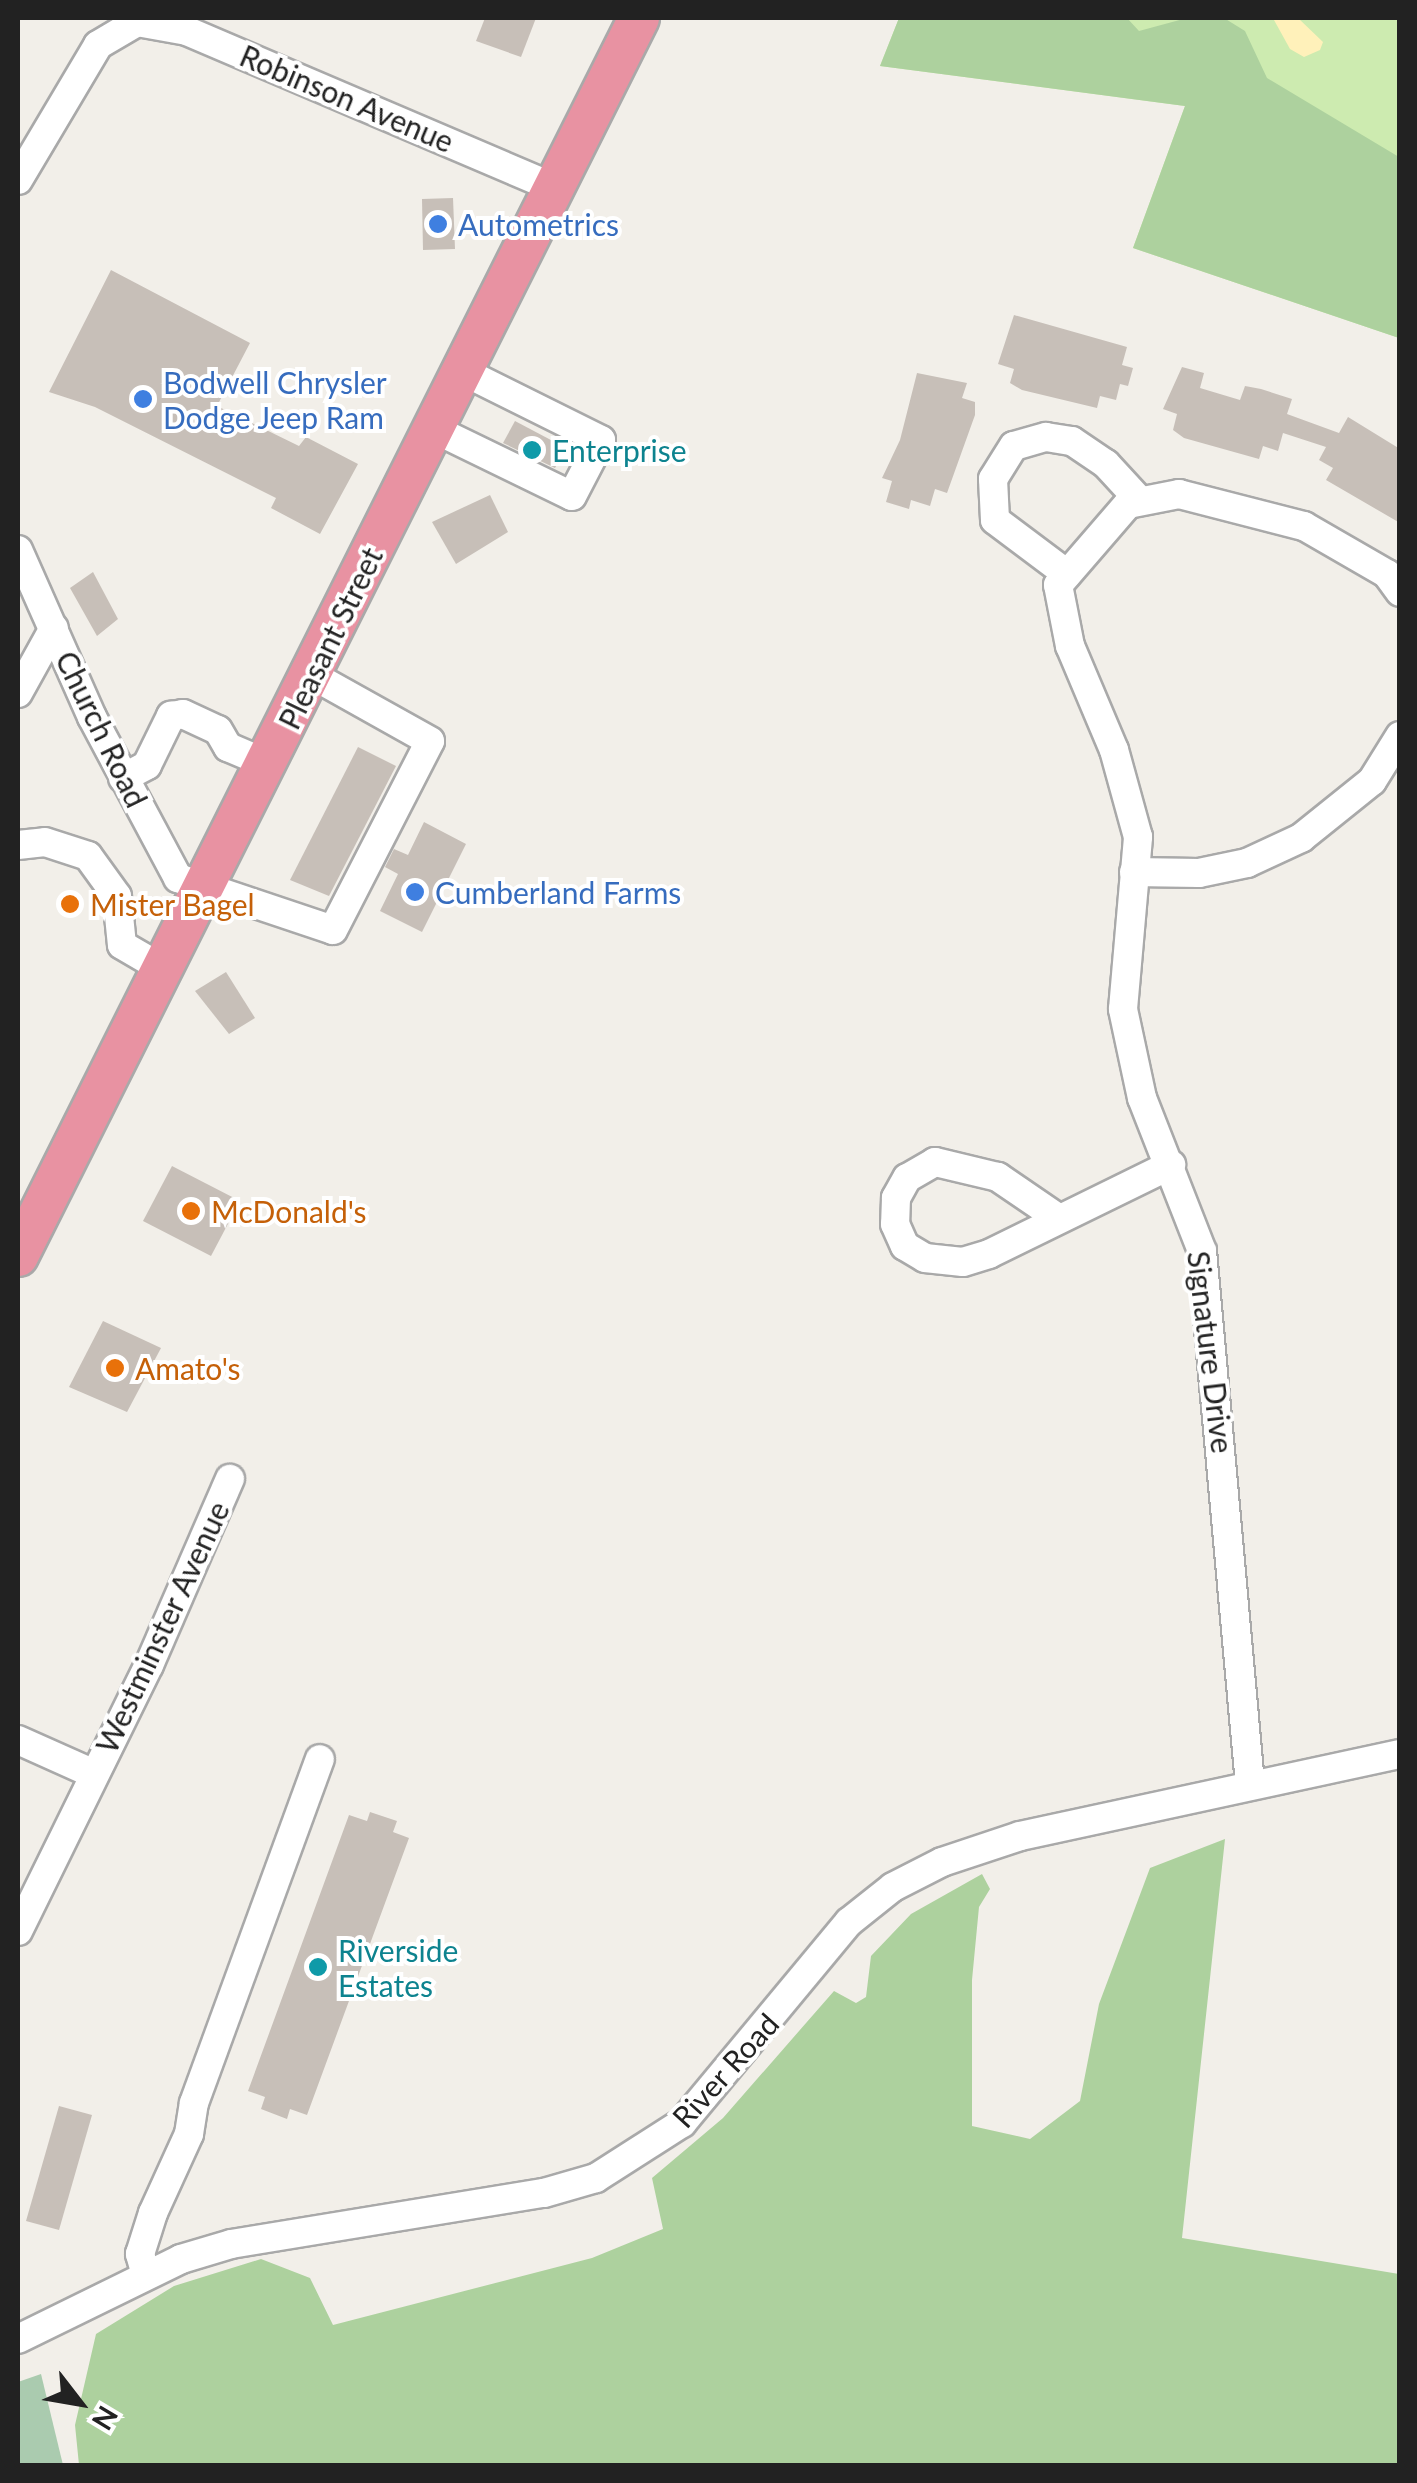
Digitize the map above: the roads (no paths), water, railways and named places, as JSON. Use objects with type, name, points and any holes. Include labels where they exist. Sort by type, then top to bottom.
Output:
[{"type":"highway","name":"Pleasant Street","points":[[18,1256],[205,891],[639,18]]},
{"type":"street","name":"Robinson Avenue","points":[[18,180],[98,45],[136,22],[187,31],[553,187]]},
{"type":"street","points":[[434,429],[572,496],[600,440],[462,370]]},
{"type":"street","points":[[1140,501],[1106,464],[1072,441],[1046,437],[1014,446],[993,479],[995,520],[1067,574],[1128,504],[1178,494],[1304,526],[1387,574],[1400,592]]},
{"type":"street","name":"Church Road","points":[[18,550],[124,778],[178,878],[205,891]]},
{"type":"street","name":"Signature Drive","points":[[1067,574],[1058,585],[1070,646],[1114,750],[1138,837],[1123,1009],[1142,1098],[1202,1251],[1250,1784]]},
{"type":"street","points":[[18,693],[54,628]]},
{"type":"street","points":[[205,891],[333,930],[430,741],[312,675]]},
{"type":"street","points":[[124,778],[147,765],[171,716],[183,714],[218,730],[228,747],[268,764]]},
{"type":"street","points":[[1134,872],[1199,873],[1247,863],[1301,838],[1372,781],[1399,738]]},
{"type":"street","points":[[18,845],[44,842],[88,856],[117,896],[122,945],[164,970]]},
{"type":"street","points":[[1058,1218],[998,1177],[935,1162],[907,1178],[896,1198],[895,1224],[905,1246],[943,1264],[989,1254],[1171,1165]]},
{"type":"street","name":"Westminster Avenue","points":[[18,1930],[230,1479]]},
{"type":"street","name":"Westminster Avenue","points":[[18,1740],[94,1774]]},
{"type":"street","name":"River Road","points":[[18,2339],[146,2275],[283,2231],[508,2199],[596,2178],[682,2123],[754,2044],[813,1960],[892,1888],[942,1862],[1020,1836],[1400,1754]]},
{"type":"street","points":[[146,2275],[140,2254],[153,2213],[189,2134],[194,2103],[320,1759]]},
{"type":"place","name":"Autometrics","points":[[438,224]]},
{"type":"place","name":"Bodwell Chrysler Dodge Jeep Ram","points":[[143,399]]},
{"type":"place","name":"Enterprise","points":[[532,450]]},
{"type":"place","name":"Cumberland Farms","points":[[415,892]]},
{"type":"place","name":"Mister Bagel","points":[[70,904]]},
{"type":"place","name":"McDonald's","points":[[191,1211]]},
{"type":"place","name":"Amato's","points":[[115,1368]]},
{"type":"place","name":"Riverside Estates","points":[[318,1967]]}]
